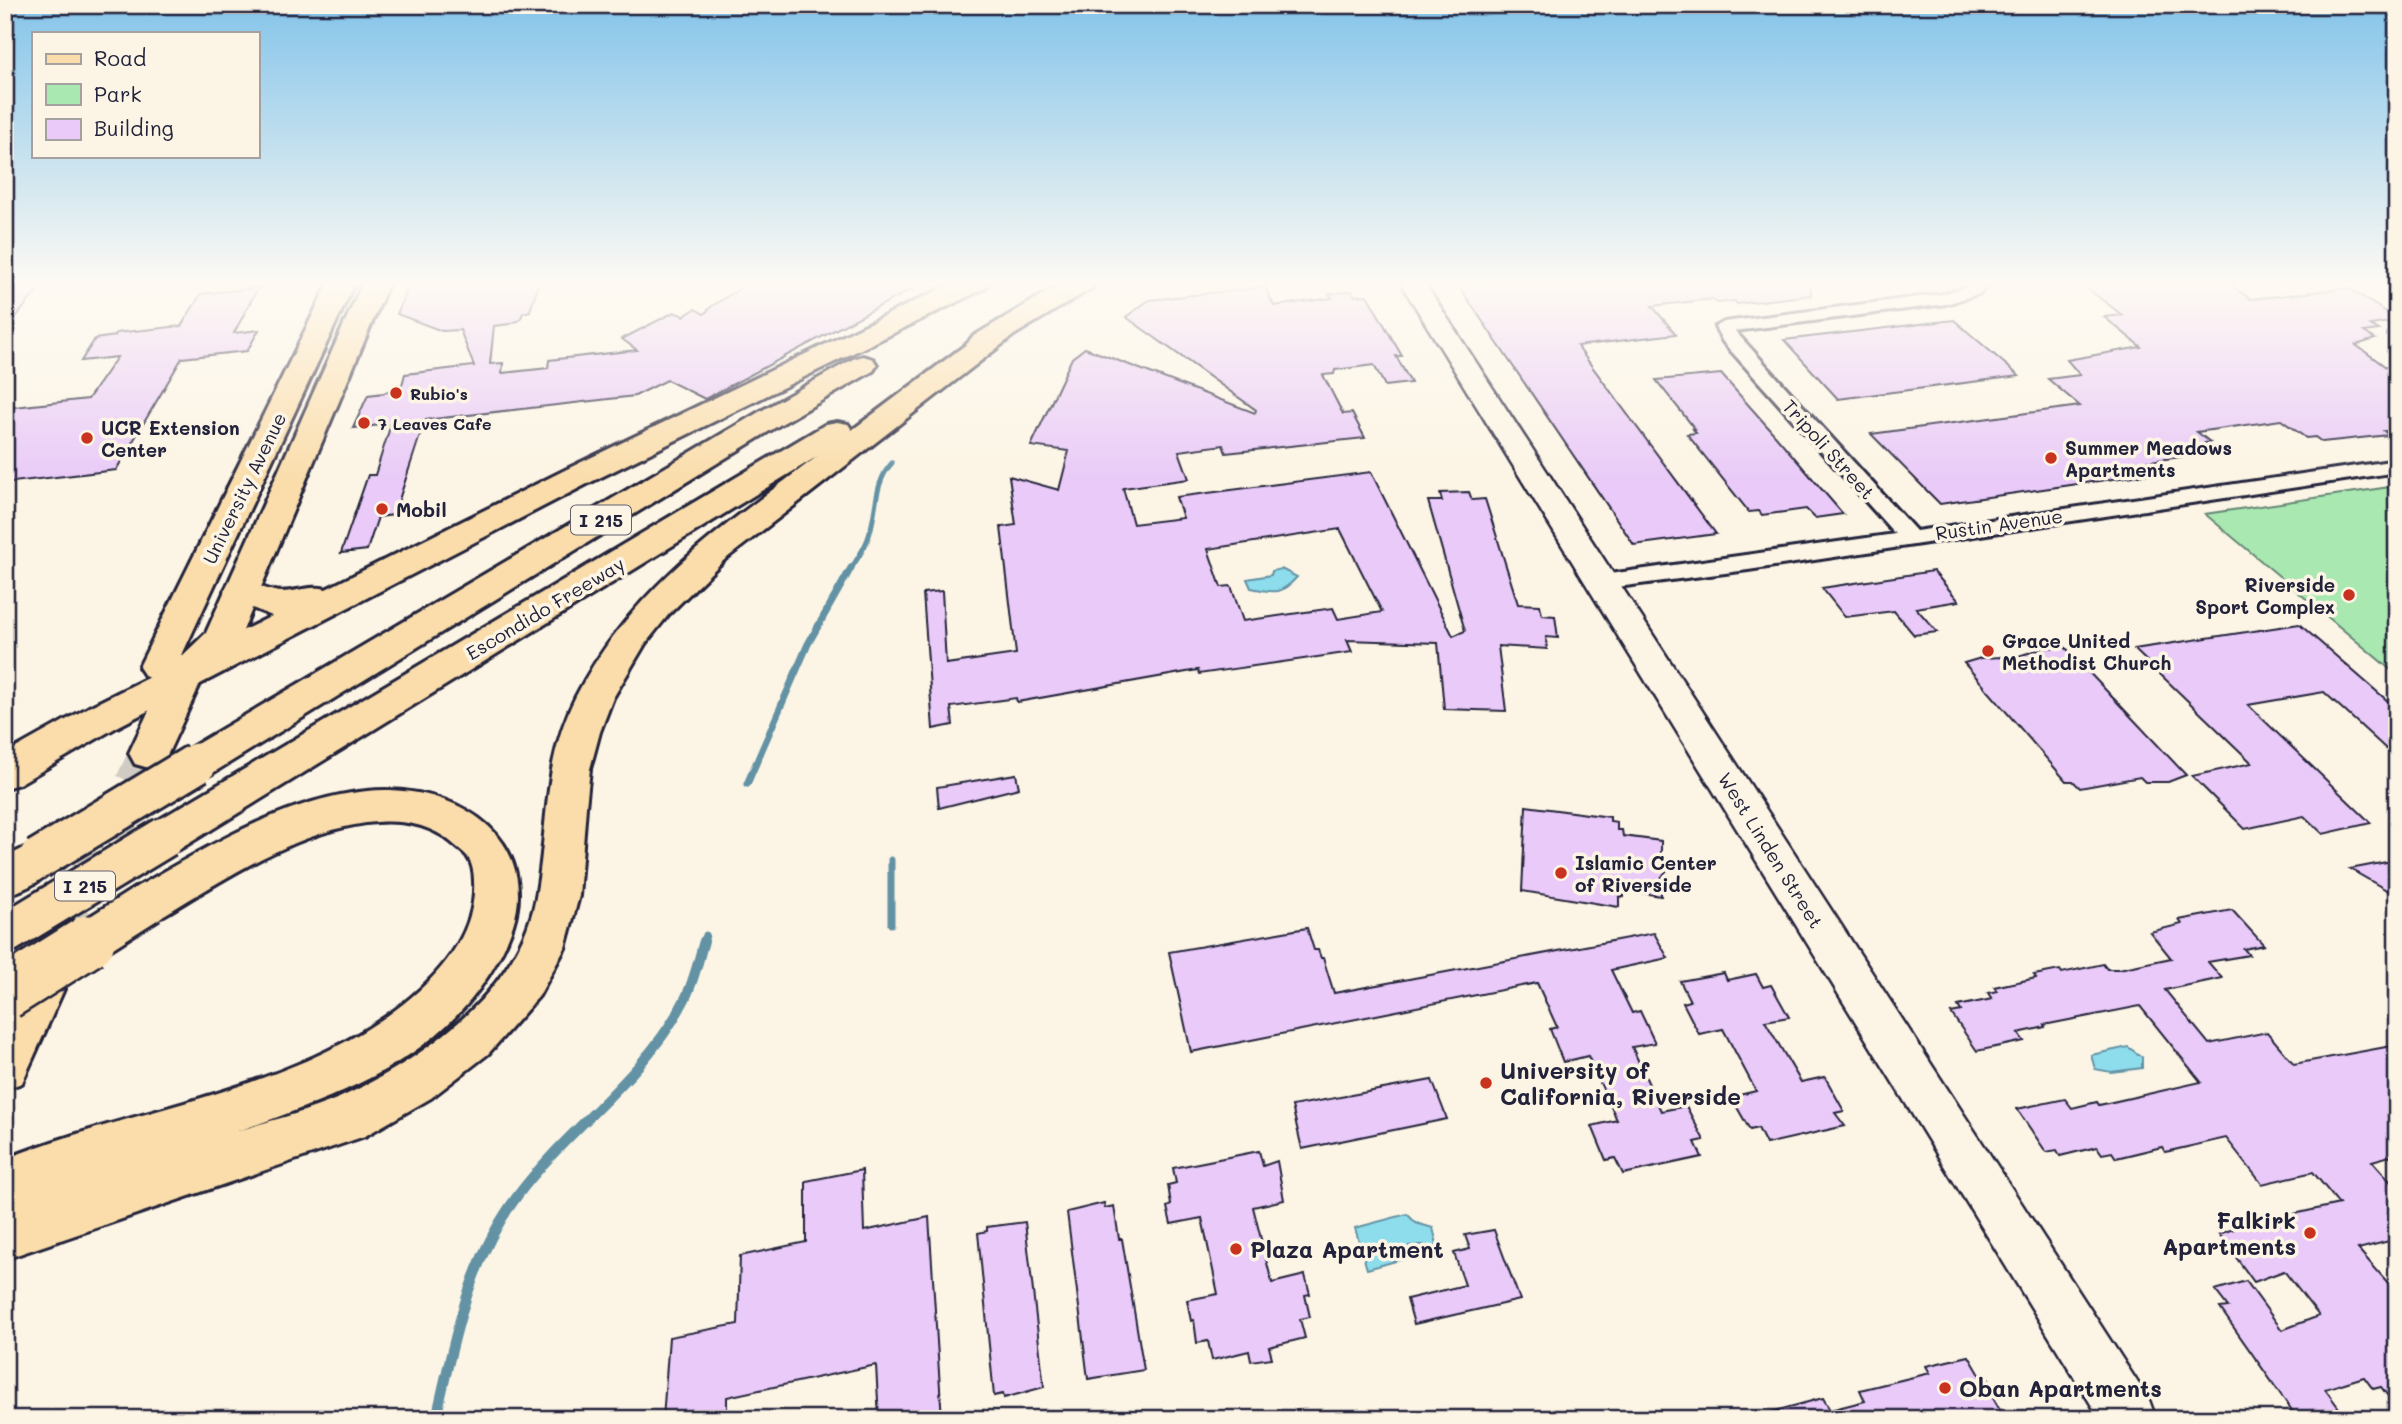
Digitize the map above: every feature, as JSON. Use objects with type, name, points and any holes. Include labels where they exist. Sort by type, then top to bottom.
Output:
[{"type":"main road","name":"University Avenue","points":[[184,677],[168,674],[158,667],[310,348]]},
{"type":"main road","name":"University Avenue","points":[[149,752],[184,677],[221,640],[347,348]]},
{"type":"main road","points":[[5,773],[103,718],[589,471],[840,348]]},
{"type":"main road","name":"I 215","points":[[22,868],[769,418],[891,348]]},
{"type":"main road","name":"Escondido Freeway","points":[[5,934],[973,348]]},
{"type":"main road","points":[[5,1233],[347,1119],[390,1098],[436,1069],[480,1033],[519,987],[543,950],[561,883],[568,774],[576,742],[590,703],[630,634],[679,579],[980,348]]},
{"type":"main road","points":[[242,591],[271,604],[301,603],[351,592]]},
{"type":"main road","points":[[5,1067],[23,991],[149,902],[245,848],[306,822],[355,809],[398,806],[444,816],[472,833],[491,854],[498,883],[495,914],[473,964],[421,1018],[382,1046],[330,1072],[251,1104],[23,1177],[5,1187]]},
{"type":"street","name":"West Linden Street","points":[[1454,348],[2130,1419]]},
{"type":"street","name":"Tripoli Street","points":[[1738,348],[1909,537]]},
{"type":"street","name":"Rustin Avenue","points":[[1602,582],[1748,563],[2397,466]]},
{"type":"green space","name":"Riverside Sport Complex","points":[[2397,486],[2397,675],[2205,514]]},
{"type":"water","points":[[1281,569],[1297,577],[1277,591],[1251,588],[1247,579],[1271,575],[1272,571]]},
{"type":"water","points":[[2128,1047],[2142,1057],[2142,1068],[2111,1072],[2095,1069],[2091,1055]]},
{"type":"water","points":[[1407,1214],[1416,1223],[1433,1228],[1437,1244],[1434,1249],[1423,1245],[1409,1246],[1407,1258],[1367,1269],[1355,1228]]},
{"type":"building","name":"UCR Extension Center","points":[[89,348],[248,348],[247,351],[182,358],[116,470],[5,483],[5,408],[88,399],[117,357],[81,361]]},
{"type":"building","points":[[467,348],[492,348],[490,364],[503,363],[502,373],[548,368],[549,360],[637,350],[635,348],[800,348],[705,399],[667,380],[635,396],[425,420],[394,515],[378,517],[367,550],[341,553],[368,475],[375,475],[391,424],[353,428],[368,395],[384,393],[402,385],[405,374],[474,366]]},
{"type":"building","points":[[1086,348],[1255,413],[1256,410],[1170,348],[1398,348],[1402,356],[1396,356],[1411,383],[1385,386],[1374,365],[1335,370],[1334,374],[1323,375],[1343,414],[1352,413],[1365,438],[1226,453],[1223,445],[1179,451],[1189,479],[1123,488],[1133,524],[1183,518],[1176,497],[1371,472],[1453,636],[1465,631],[1428,501],[1442,501],[1440,493],[1469,492],[1472,500],[1485,499],[1518,604],[1540,605],[1542,615],[1555,616],[1558,638],[1546,637],[1547,649],[1498,646],[1506,711],[1444,709],[1438,643],[1347,640],[1352,652],[1199,674],[1198,670],[1017,702],[1016,698],[951,707],[953,725],[933,729],[923,593],[942,591],[946,664],[1016,654],[1001,527],[1016,525],[1009,476],[1059,490],[1069,451],[1031,446],[1072,358]],"holes":[[[1340,529],[1382,612],[1338,619],[1333,608],[1243,621],[1231,586],[1221,587],[1208,549]]]},
{"type":"building","points":[[1501,348],[1579,348],[1716,534],[1634,545]]},
{"type":"building","points":[[1792,348],[1987,348],[2019,376],[1838,399]]},
{"type":"building","points":[[2133,348],[2361,348],[2397,375],[2397,430],[2384,431],[2389,435],[2322,442],[2315,437],[2306,438],[2281,420],[2197,432],[2210,442],[2205,443],[2214,450],[2202,451],[2204,454],[2135,463],[2147,474],[1940,504],[1871,434],[2080,406],[2048,379],[2080,375],[2067,360]]},
{"type":"building","points":[[1721,374],[1843,514],[1815,518],[1806,509],[1762,515],[1759,511],[1749,512],[1687,434],[1696,433],[1695,429],[1656,380]]},
{"type":"building","points":[[1933,571],[1959,601],[1916,608],[1937,632],[1914,635],[1894,611],[1845,617],[1822,588]]},
{"type":"building","points":[[2299,624],[2397,709],[2397,759],[2324,692],[2248,705],[2371,823],[2323,834],[2304,816],[2245,829],[2192,776],[2252,763],[2134,649]]},
{"type":"building","points":[[2065,647],[2186,775],[2168,782],[2145,782],[2140,777],[2080,788],[2073,781],[2066,781],[1964,663],[1981,658],[2003,657],[2006,660],[2044,648]]},
{"type":"building","points":[[1016,774],[1019,788],[939,808],[937,787]]},
{"type":"building","points":[[1526,806],[1610,817],[1610,821],[1617,822],[1617,830],[1622,830],[1623,836],[1661,841],[1661,860],[1667,870],[1661,878],[1661,896],[1624,890],[1624,897],[1619,896],[1619,907],[1522,891]]},
{"type":"building","points":[[2397,860],[2397,896],[2350,869]]},
{"type":"building","points":[[2232,910],[2264,945],[2244,949],[2249,955],[2208,962],[2222,978],[2165,990],[2209,1044],[2267,1032],[2294,1064],[2397,1045],[2397,1154],[2372,1161],[2397,1189],[2397,1239],[2358,1249],[2397,1293],[2397,1408],[2381,1387],[2373,1389],[2364,1377],[2325,1389],[2347,1419],[2298,1419],[2220,1308],[2228,1307],[2215,1290],[2246,1281],[2282,1330],[2319,1316],[2284,1271],[2254,1282],[2219,1234],[2248,1224],[2339,1204],[2313,1172],[2262,1184],[2226,1138],[2165,1152],[2162,1147],[2116,1158],[2112,1152],[2102,1154],[2097,1147],[2060,1156],[2057,1150],[2046,1152],[2017,1109],[2065,1099],[2072,1108],[2097,1102],[2099,1105],[2201,1082],[2140,1006],[2044,1025],[2045,1027],[2018,1033],[2024,1041],[1977,1051],[1951,1013],[1961,1011],[1958,1006],[1992,999],[1988,993],[1997,991],[1994,987],[2036,978],[2034,975],[2060,970],[2062,973],[2103,964],[2107,969],[2119,969],[2171,958],[2150,932],[2182,924],[2179,920]]},
{"type":"building","points":[[1307,928],[1314,950],[1318,950],[1323,958],[1334,993],[1654,933],[1668,958],[1611,970],[1632,1013],[1640,1011],[1655,1043],[1632,1047],[1661,1111],[1686,1106],[1704,1140],[1695,1142],[1702,1157],[1623,1174],[1615,1158],[1606,1160],[1592,1126],[1617,1120],[1588,1056],[1563,1062],[1550,1029],[1557,1027],[1537,983],[1191,1052],[1169,952]]},
{"type":"building","points":[[1724,973],[1727,980],[1756,974],[1763,987],[1771,985],[1789,1017],[1765,1021],[1801,1082],[1825,1077],[1844,1111],[1835,1113],[1845,1126],[1766,1144],[1758,1128],[1750,1130],[1731,1097],[1756,1091],[1723,1029],[1699,1034],[1683,1003],[1690,1001],[1680,981]]},
{"type":"building","points":[[1432,1080],[1447,1119],[1302,1149],[1292,1106]]},
{"type":"building","name":"Plaza Apartment","points":[[1259,1151],[1263,1166],[1277,1161],[1284,1200],[1253,1207],[1272,1283],[1305,1275],[1310,1294],[1305,1295],[1310,1317],[1300,1319],[1305,1338],[1269,1347],[1272,1358],[1251,1361],[1249,1351],[1212,1360],[1208,1341],[1197,1343],[1194,1320],[1191,1321],[1187,1300],[1218,1294],[1202,1218],[1171,1224],[1167,1207],[1171,1205],[1168,1185],[1176,1183],[1173,1168]]},
{"type":"building","points":[[862,1170],[864,1231],[929,1217],[942,1419],[879,1419],[876,1365],[727,1397],[727,1419],[663,1419],[669,1337],[738,1324],[740,1256],[806,1242],[806,1181]]},
{"type":"building","points":[[1104,1203],[1105,1208],[1114,1206],[1119,1239],[1122,1239],[1144,1370],[1088,1379],[1067,1212]]},
{"type":"building","points":[[1025,1222],[1044,1387],[1004,1398],[1003,1394],[994,1396],[978,1233],[987,1231],[987,1227]]},
{"type":"building","name":"Plaza Apartment","points":[[1494,1230],[1520,1300],[1414,1324],[1407,1299],[1465,1285],[1454,1253],[1470,1249],[1465,1235]]},
{"type":"building","name":"Oban Apartments","points":[[1969,1356],[1980,1375],[1985,1374],[1999,1396],[1993,1398],[2005,1419],[1772,1419],[1771,1412],[1823,1398],[1830,1410],[1865,1401],[1860,1390],[1930,1373],[1926,1366]]},
{"type":"waterway","points":[[850,570],[867,541],[878,490],[892,463]]},
{"type":"waterway","points":[[747,784],[808,644],[851,568]]},
{"type":"waterway","points":[[891,860],[891,924]]},
{"type":"waterway","points":[[704,942],[706,935]]},
{"type":"waterway","points":[[436,1419],[465,1302],[501,1220],[538,1171],[628,1078],[668,1028],[687,994],[704,941]]},
{"type":"tunnel","points":[[62,942],[149,753]]},
{"type":"tunnel","points":[[49,971],[63,941]]},
{"type":"place","name":"Rubio's","points":[[396,393]]},
{"type":"place","name":"7 Leaves Cafe","points":[[364,423]]},
{"type":"place","name":"UCR Extension Center","points":[[87,438]]},
{"type":"place","name":"Summer Meadows Apartments","points":[[2051,458]]},
{"type":"place","name":"Mobil","points":[[382,509]]},
{"type":"place","name":"Riverside Sport Complex","points":[[2349,595]]},
{"type":"place","name":"Grace United Methodist Church","points":[[1988,651]]},
{"type":"place","name":"Islamic Center of Riverside","points":[[1561,873]]},
{"type":"place","name":"University of California, Riverside","points":[[1486,1083]]},
{"type":"place","name":"Falkirk Apartments","points":[[2310,1233]]},
{"type":"place","name":"Plaza Apartment","points":[[1236,1249]]},
{"type":"place","name":"Oban Apartments","points":[[1945,1388]]}]
